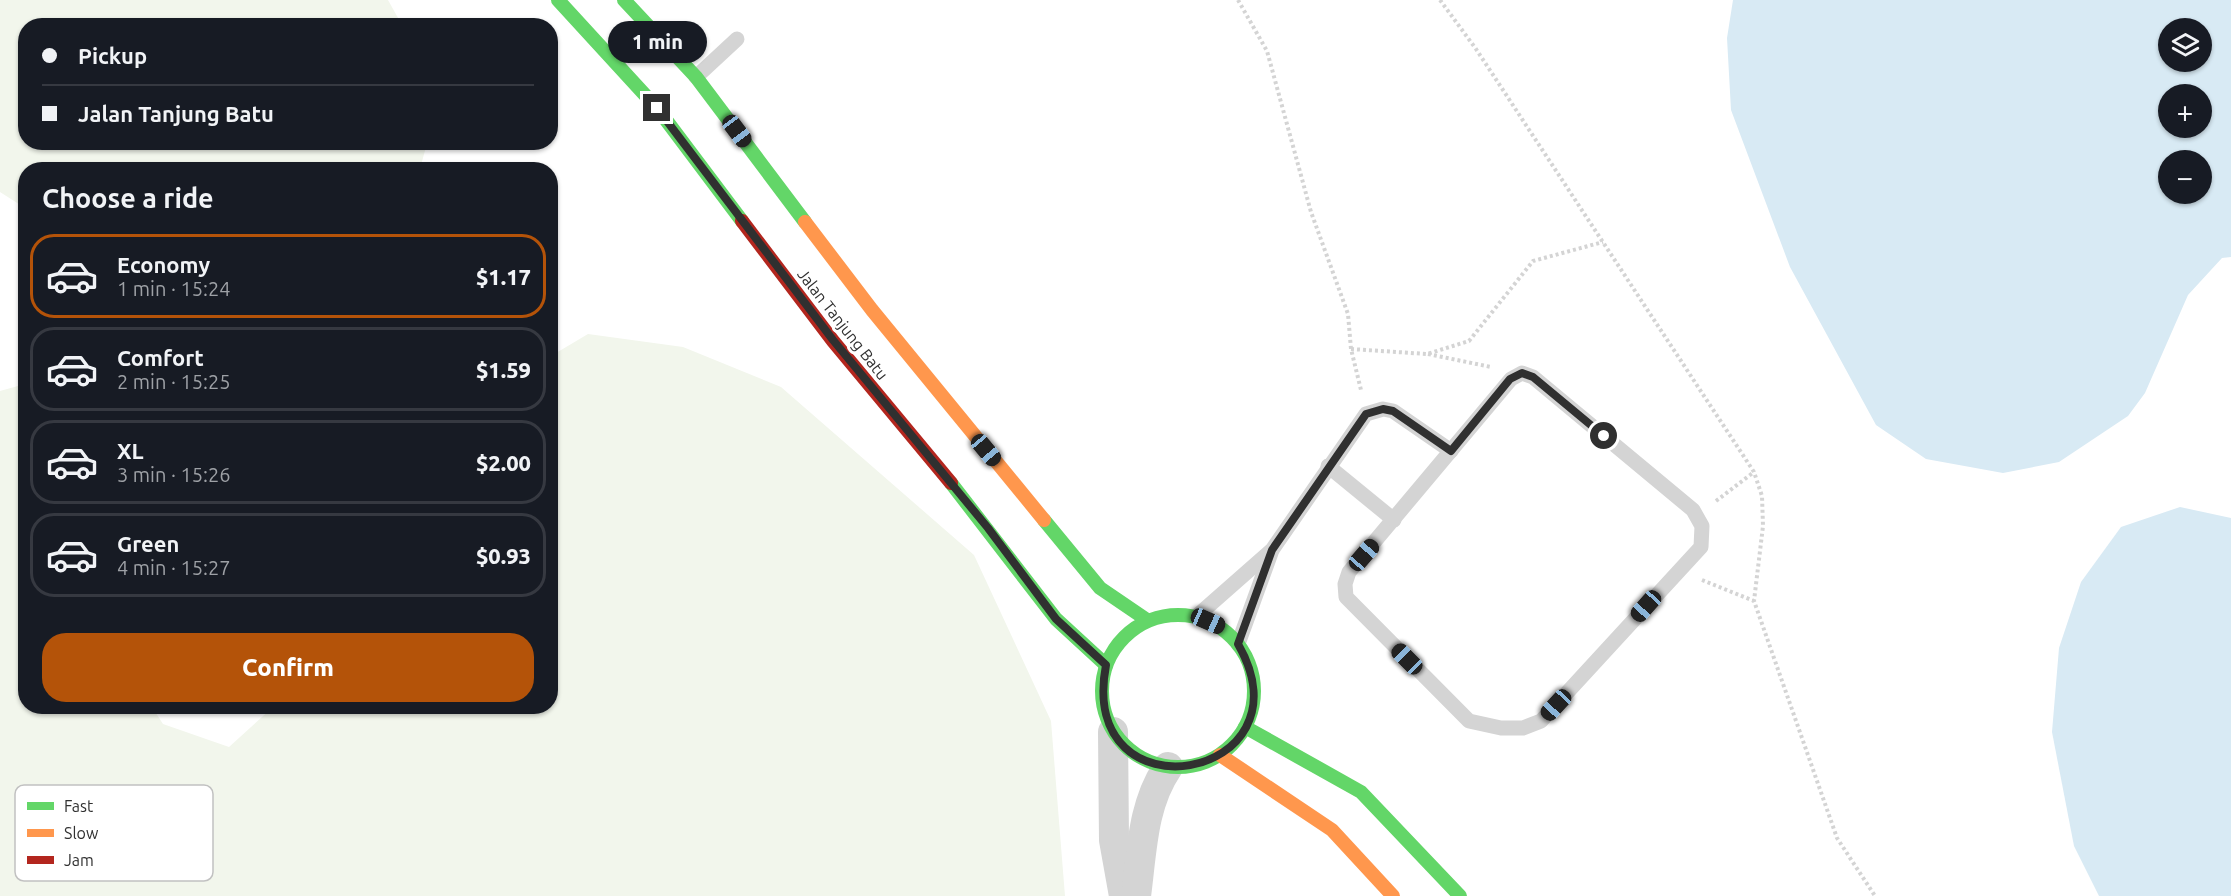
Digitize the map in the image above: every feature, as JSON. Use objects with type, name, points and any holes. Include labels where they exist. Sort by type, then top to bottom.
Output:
[{"type":"street","name":"Jalan Tanjung Batu","points":[[558,0],[657,108],[833,340],[988,528],[1056,619],[1106,665]]},
{"type":"street","name":"Jalan Tanjung Batu","points":[[624,0],[696,77],[872,310],[1100,588],[1147,620]]},
{"type":"street","points":[[1171,614],[1197,616],[1219,626],[1238,644],[1249,663],[1254,684],[1252,706],[1245,727],[1220,755],[1195,765],[1168,767],[1147,761],[1128,749],[1113,732],[1103,711],[1101,688],[1106,665],[1122,639],[1147,620],[1171,614]]},
{"type":"street","points":[[1245,727],[1361,792],[1460,896]]},
{"type":"street","points":[[1113,732],[1114,840],[1124,896]]},
{"type":"street","points":[[1220,755],[1332,830],[1393,896]]},
{"type":"street","points":[[1136,896],[1148,809],[1158,781],[1168,767]]},
{"type":"lane","points":[[696,77],[736,39]]},
{"type":"lane","points":[[1522,373],[1533,377],[1693,510],[1702,526],[1701,547],[1541,721],[1523,728],[1501,728],[1469,721],[1346,597],[1345,584],[1349,572],[1451,451],[1510,379],[1522,373]]},
{"type":"lane","points":[[1238,644],[1272,550],[1366,414],[1383,409],[1393,411],[1451,451]]},
{"type":"lane","points":[[1328,466],[1394,520]]},
{"type":"lane","points":[[1197,616],[1272,550]]},
{"type":"path","points":[[1238,0],[1267,51],[1311,212],[1348,314],[1351,349],[1366,414]]},
{"type":"path","points":[[1440,0],[1476,49],[1754,472],[1762,496],[1763,526],[1754,600],[1837,838],[1875,896]]},
{"type":"path","points":[[1427,354],[1469,341],[1533,261],[1603,242]]},
{"type":"path","points":[[1351,349],[1427,354],[1522,373]]},
{"type":"path","points":[[1696,516],[1754,472]]},
{"type":"path","points":[[1679,571],[1754,600]]},
{"type":"shaded area","points":[[0,0],[388,0],[398,18],[18,18],[18,150],[425,150],[422,162],[18,162],[18,204],[0,192]]},
{"type":"shaded area","points":[[1733,0],[2231,0],[2231,257],[2222,258],[2188,295],[2145,393],[2128,416],[2059,462],[2003,473],[1926,459],[1876,425],[1790,267],[1731,110],[1727,38]]},
{"type":"shaded area","points":[[588,334],[683,347],[781,387],[974,555],[1051,721],[1065,896],[0,896],[0,391],[18,386],[18,714],[157,714],[163,724],[229,747],[265,714],[558,714],[558,352]]},
{"type":"shaded area","points":[[2180,507],[2231,518],[2231,896],[2099,896],[2074,846],[2052,732],[2059,648],[2081,582],[2121,527]]},
{"type":"traffic: fast","points":[[558,0],[657,108],[742,221]]},
{"type":"traffic: fast","points":[[624,0],[696,77],[805,222]]},
{"type":"traffic: fast","points":[[951,483],[1056,619],[1106,665]]},
{"type":"traffic: fast","points":[[1044,520],[1100,588],[1147,620]]},
{"type":"traffic: fast","points":[[1178,615],[1193,616],[1207,621],[1232,637],[1248,662],[1253,676],[1254,691],[1253,706],[1248,720],[1232,745],[1207,761],[1193,766],[1178,767],[1163,766],[1149,761],[1124,745],[1108,720],[1103,706],[1102,691],[1103,676],[1108,662],[1124,637],[1149,621],[1163,616],[1178,615]]},
{"type":"traffic: fast","points":[[1245,727],[1361,792],[1460,896]]},
{"type":"traffic: slow","points":[[805,222],[872,310],[1044,520]]},
{"type":"traffic: slow","points":[[1220,755],[1332,830],[1393,896]]},
{"type":"traffic: jam","points":[[742,221],[833,341],[951,483]]},
{"type":"route","points":[[657,108],[833,340],[988,528],[1056,619],[1106,665],[1101,688],[1103,711],[1113,732],[1128,749],[1147,761],[1168,767],[1186,767],[1203,763],[1220,755],[1245,727],[1252,706],[1254,684],[1249,663],[1238,644],[1272,550],[1366,414],[1383,409],[1393,411],[1451,451],[1510,379],[1522,373],[1533,377],[1604,436]]}]
